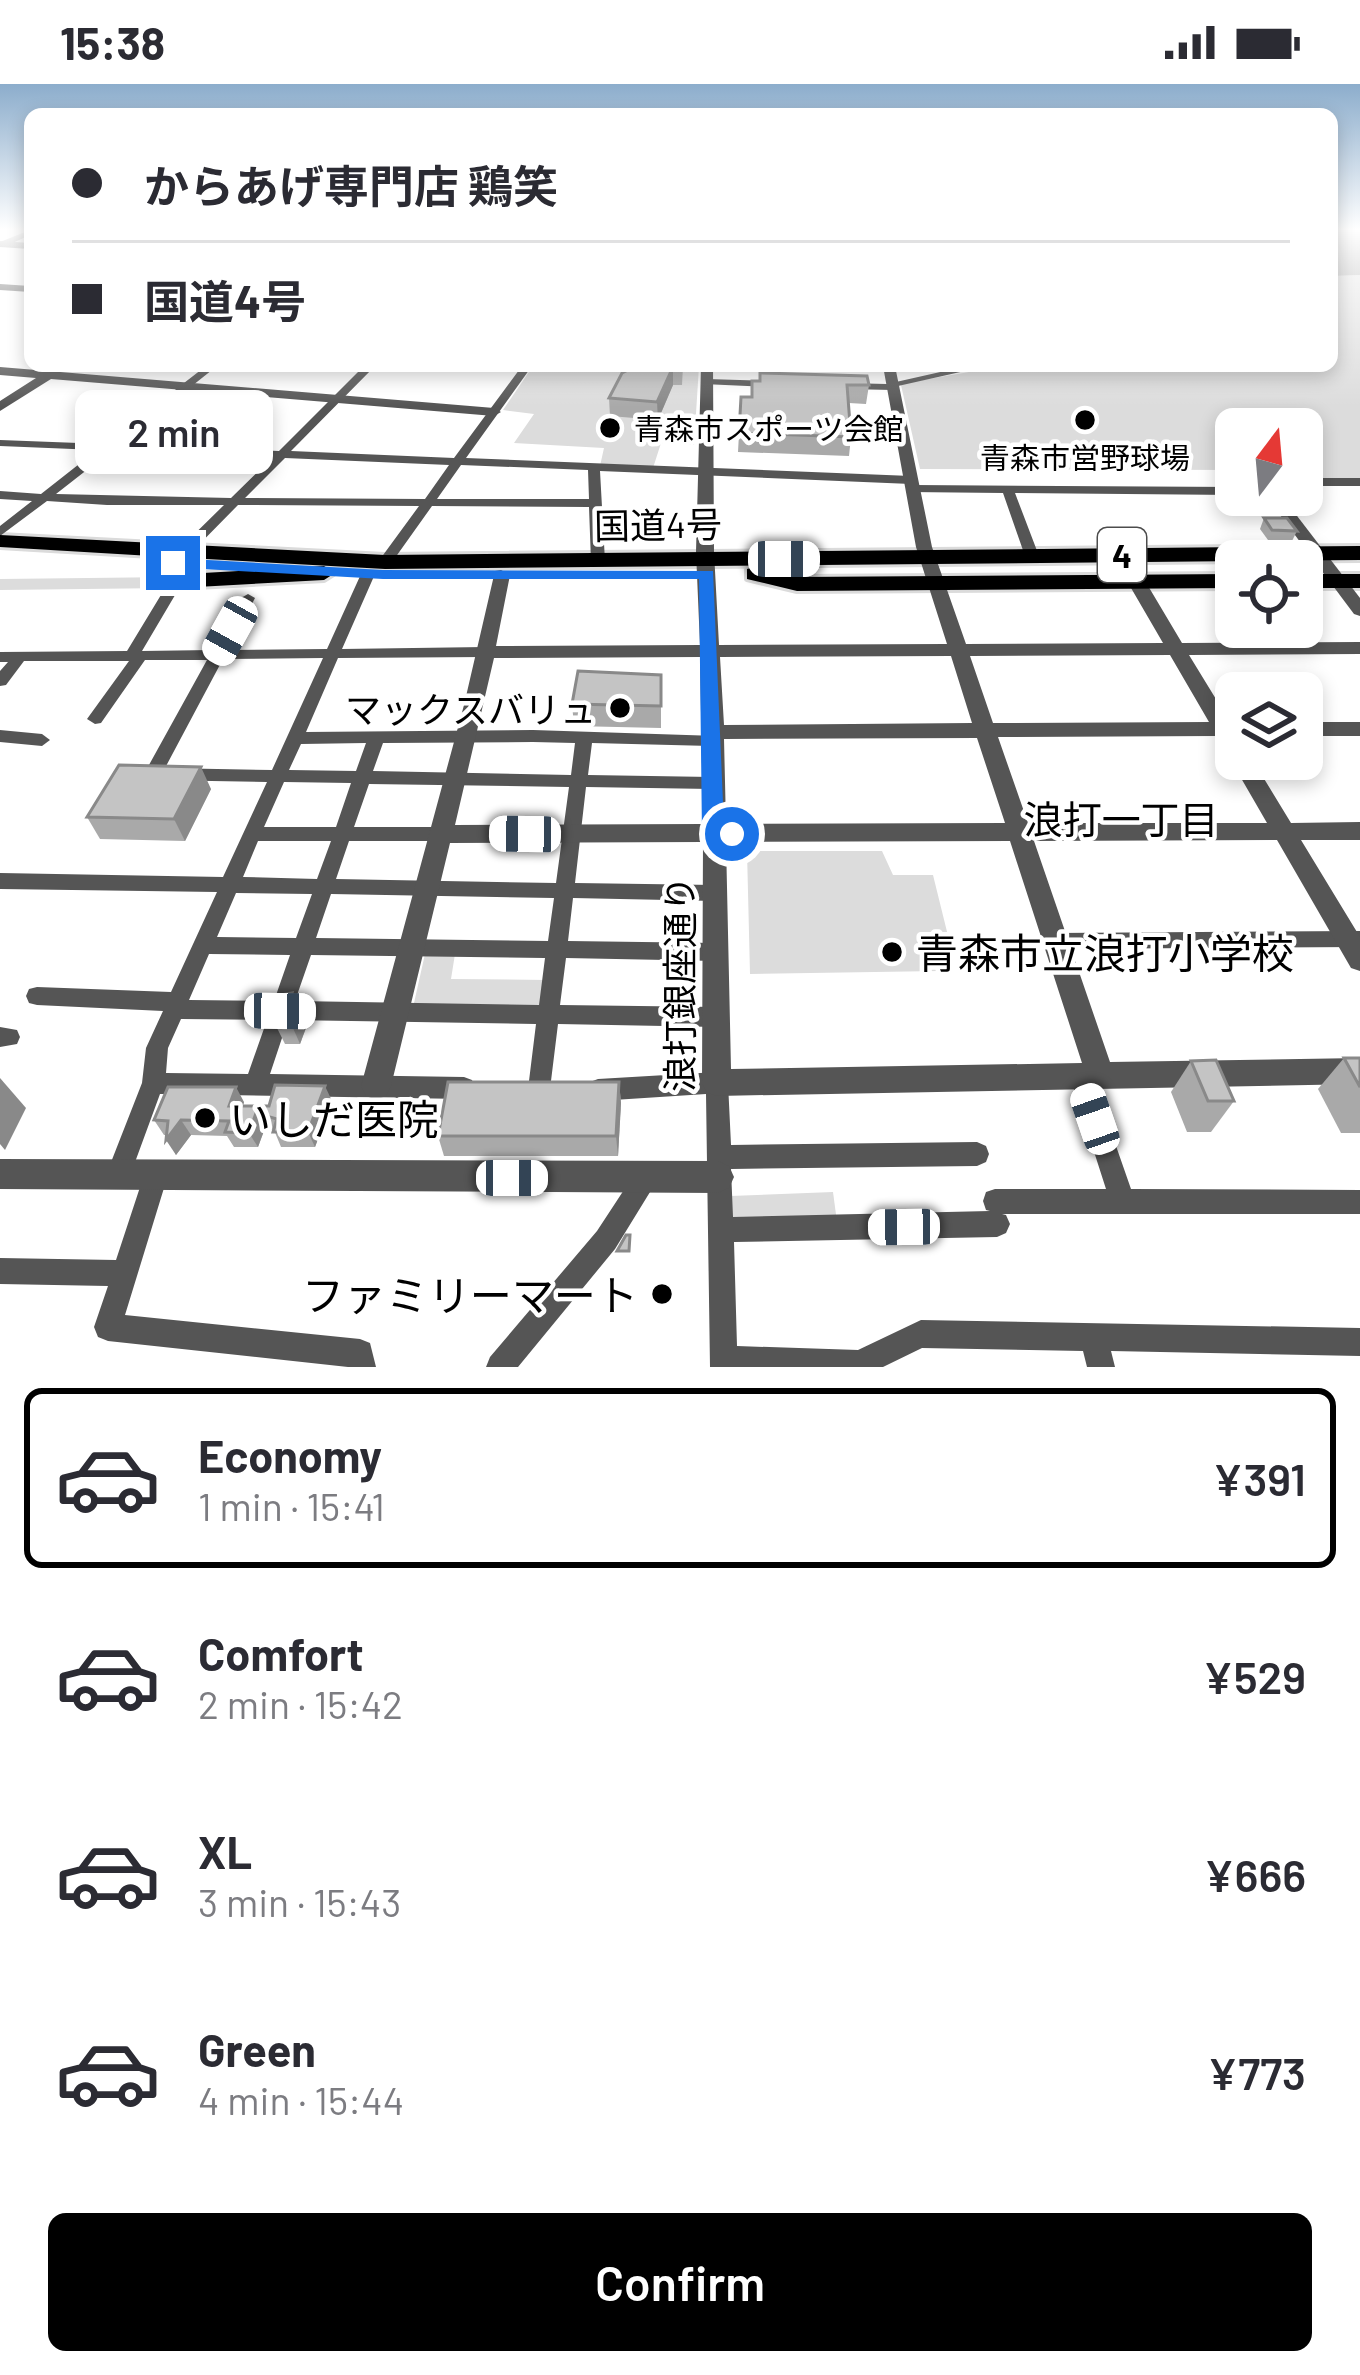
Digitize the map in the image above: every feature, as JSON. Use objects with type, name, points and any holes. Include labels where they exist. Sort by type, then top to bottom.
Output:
[{"type":"highway","name":"国道4号","points":[[0,537],[180,566],[197,580],[376,568],[501,575],[706,567],[787,583],[931,571],[1032,556],[1215,563]]},
{"type":"highway","name":"国道4号","points":[[0,553],[180,566],[376,568],[598,561],[931,571]]},
{"type":"highway","name":"4","points":[[1323,566],[1360,554]]},
{"type":"highway","name":"4","points":[[1323,567],[1360,567]]},
{"type":"highway","points":[[1323,568],[1360,581]]},
{"type":"highway","name":"4","points":[[1133,576],[1215,570]]},
{"type":"highway","points":[[931,571],[1215,580]]},
{"type":"street","points":[[0,403],[45,372],[494,412]]},
{"type":"street","points":[[0,537],[204,372]]},
{"type":"street","points":[[95,719],[136,657],[180,566],[235,502],[364,372]]},
{"type":"street","points":[[118,1174],[153,1083],[157,1048],[376,568],[430,503],[523,372]]},
{"type":"street","points":[[890,372],[931,571],[1055,941],[1124,1201]]},
{"type":"street","points":[[830,385],[893,386],[955,372]]},
{"type":"street","points":[[707,374],[789,384]]},
{"type":"street","name":"浪打銀座通り","points":[[707,374],[704,473],[712,651],[717,1167],[724,1363]]},
{"type":"street","points":[[0,443],[1008,490],[1215,491]]},
{"type":"street","points":[[594,469],[598,561]]},
{"type":"street","points":[[1323,482],[1360,482]]},
{"type":"street","points":[[1008,490],[1032,556]]},
{"type":"street","points":[[0,495],[235,502],[596,503]]},
{"type":"street","points":[[1323,571],[1360,610]]},
{"type":"street","points":[[376,1086],[466,737],[501,575]]},
{"type":"street","points":[[1133,576],[1215,707]]},
{"type":"street","points":[[248,598],[152,772],[361,781],[712,783]]},
{"type":"street","points":[[0,657],[1360,648]]},
{"type":"street","points":[[0,681],[19,658]]},
{"type":"street","points":[[297,738],[1215,729]]},
{"type":"street","points":[[1323,729],[1360,729]]},
{"type":"street","points":[[0,736],[42,740]]},
{"type":"street","points":[[537,1089],[584,737]]},
{"type":"street","points":[[255,1085],[376,738]]},
{"type":"street","points":[[1254,780],[1356,946]]},
{"type":"street","points":[[254,834],[1360,831]]},
{"type":"street","points":[[0,881],[715,893]]},
{"type":"street","points":[[1055,941],[1356,946]]},
{"type":"street","points":[[204,945],[716,952]]},
{"type":"street","points":[[37,996],[280,1011],[717,1017]]},
{"type":"street","points":[[153,1083],[537,1089],[1360,1071]]},
{"type":"street","points":[[0,1174],[646,1179],[717,1167],[977,1154]]},
{"type":"street","points":[[156,1175],[108,1327],[360,1353],[362,1367]]},
{"type":"street","points":[[500,1367],[606,1240],[646,1179]]},
{"type":"street","points":[[720,1230],[1124,1201],[1360,1202]]},
{"type":"street","points":[[0,1271],[122,1273]]},
{"type":"street","points":[[724,1363],[860,1364],[921,1334],[1098,1353],[1360,1342]]},
{"type":"shaded area","points":[[1338,288],[1360,288],[1360,480],[1323,479],[1323,408],[1215,408],[1215,470],[920,469],[901,385],[969,372],[1338,372]]},
{"type":"shaded area","name":"青森市スポーツ会館","points":[[529,372],[699,372],[694,445],[661,443],[653,468],[600,466],[604,448],[514,443],[534,414],[503,410]]},
{"type":"shaded area","points":[[175,577],[168,588],[0,590],[0,579]]},
{"type":"shaded area","points":[[747,851],[882,851],[893,875],[933,875],[952,952],[939,971],[750,974]]},
{"type":"shaded area","points":[[425,954],[455,954],[451,979],[547,980],[543,1010],[417,1008],[414,1003]]},
{"type":"shaded area","points":[[833,1192],[837,1222],[732,1225],[730,1196]]},
{"type":"building","points":[[671,372],[657,402],[609,398],[622,373]]},
{"type":"building","points":[[760,373],[867,376],[869,385],[847,385],[851,437],[739,433],[741,397],[752,397],[752,381],[760,381]]},
{"type":"building","points":[[1264,518],[1287,518],[1297,531],[1272,530]]},
{"type":"building","points":[[578,671],[661,675],[661,706],[572,704]]},
{"type":"building","points":[[119,765],[201,767],[174,819],[87,817]]},
{"type":"building","points":[[292,993],[286,1012],[269,1012],[275,996]]},
{"type":"building","points":[[1344,1058],[1360,1058],[1360,1087]]},
{"type":"building","points":[[1216,1060],[1234,1101],[1208,1101],[1191,1061]]},
{"type":"building","points":[[448,1082],[619,1082],[616,1136],[438,1136]]},
{"type":"building","points":[[275,1085],[325,1086],[308,1132],[273,1132],[277,1119],[256,1113],[249,1133],[225,1132],[229,1121],[181,1120],[166,1140],[168,1121],[154,1120],[168,1087],[236,1087],[229,1106],[269,1106]]},
{"type":"building","points":[[630,1235],[629,1251],[617,1251]]},
{"type":"place","name":"青森市営野球場","points":[[1085,420]]},
{"type":"place","name":"青森市スポーツ会館","points":[[610,428]]},
{"type":"place","name":"マックスバリュ","points":[[620,708]]},
{"type":"place","name":"青森市立浪打小学校","points":[[892,952]]},
{"type":"place","name":"いしだ医院","points":[[205,1118]]},
{"type":"place","name":"ファミリーマート","points":[[662,1294]]},
{"type":"district","name":"浪打一丁目","points":[[1121,818]]},
{"type":"route","points":[[173,563],[383,574],[707,574],[713,835],[732,834]]}]
